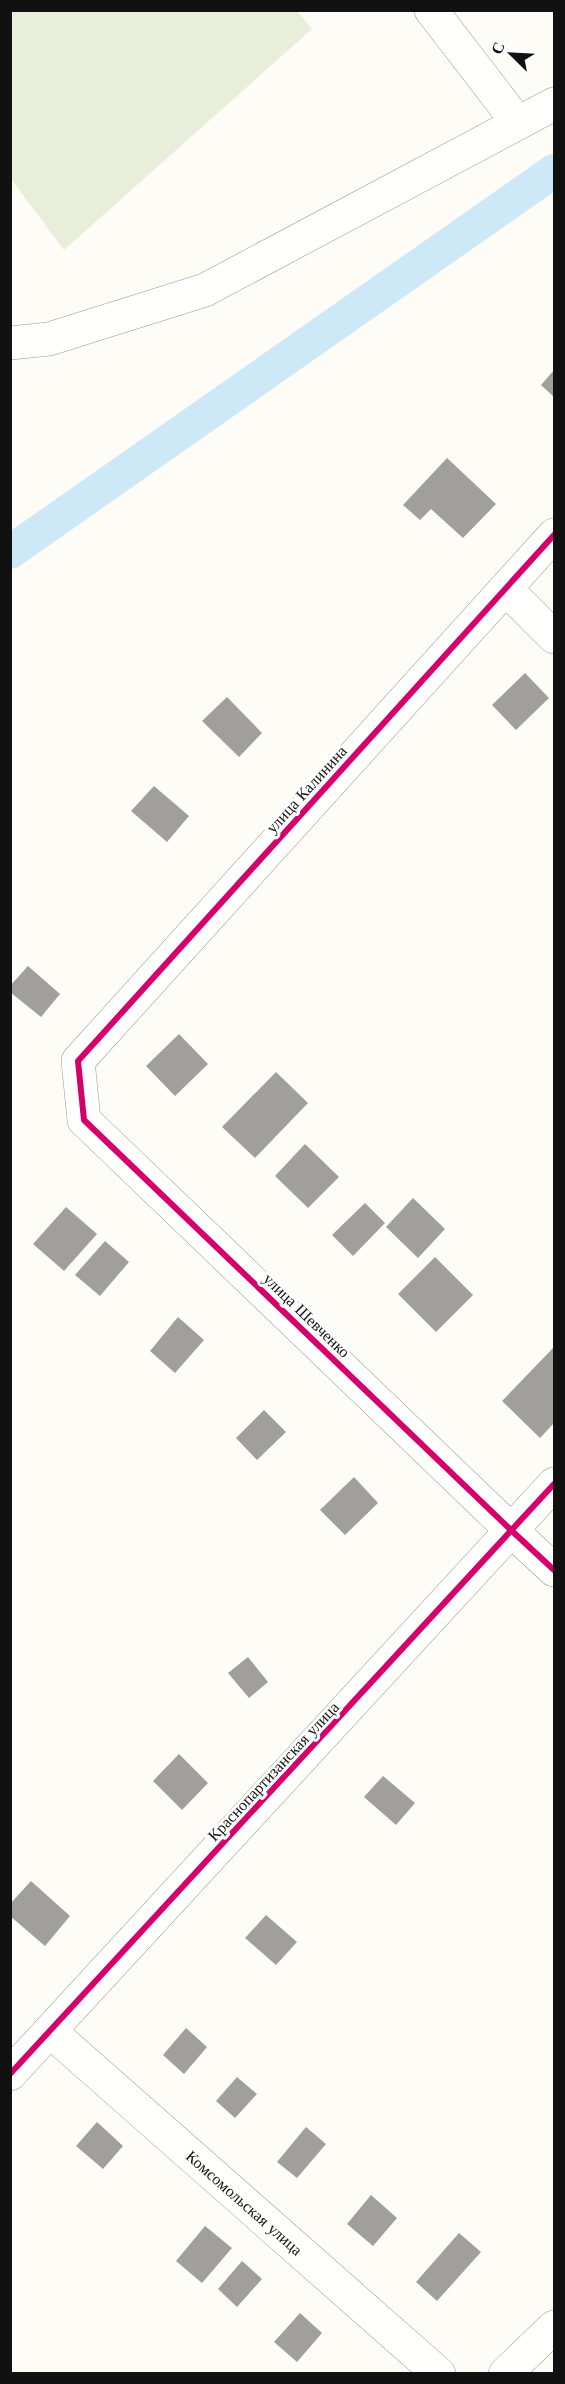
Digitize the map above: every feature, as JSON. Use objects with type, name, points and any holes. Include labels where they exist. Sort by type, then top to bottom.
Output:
[{"type":"street","points":[[431,10],[518,123]]},
{"type":"street","points":[[10,343],[49,339],[205,290],[555,104]]},
{"type":"street","name":"улица Калинина","points":[[78,1061],[555,535]]},
{"type":"street","points":[[506,589],[555,637]]},
{"type":"street","name":"улица Шевченко","points":[[78,1061],[84,1120],[555,1570]]},
{"type":"street","name":"Краснопартизанская улица","points":[[10,2074],[555,1484]]},
{"type":"street","name":"Комсомольская улица","points":[[51,2032],[439,2373]]},
{"type":"street","points":[[505,2373],[555,2327]]},
{"type":"green space","points":[[11,10],[297,11],[312,29],[64,250],[11,179]]},
{"type":"building","points":[[554,370],[554,397],[541,385]]},
{"type":"building","points":[[447,458],[496,504],[463,538],[431,509],[420,520],[403,505]]},
{"type":"building","points":[[525,673],[549,698],[516,730],[492,705]]},
{"type":"building","points":[[227,697],[262,733],[239,757],[202,721]]},
{"type":"building","points":[[154,786],[189,816],[167,842],[131,811]]},
{"type":"building","points":[[28,966],[60,994],[41,1017],[10,992],[10,986]]},
{"type":"building","points":[[179,1034],[208,1064],[175,1096],[146,1066]]},
{"type":"building","points":[[276,1072],[308,1103],[255,1158],[222,1127]]},
{"type":"building","points":[[305,1144],[339,1177],[308,1208],[275,1176]]},
{"type":"building","points":[[413,1198],[445,1229],[418,1258],[386,1227]]},
{"type":"building","points":[[365,1203],[385,1223],[353,1256],[332,1235]]},
{"type":"building","points":[[66,1207],[97,1234],[64,1271],[33,1244]]},
{"type":"building","points":[[105,1241],[129,1262],[100,1296],[75,1275]]},
{"type":"building","points":[[435,1257],[473,1295],[436,1332],[398,1294]]},
{"type":"building","points":[[178,1317],[204,1340],[175,1373],[150,1351]]},
{"type":"building","points":[[554,1347],[554,1423],[540,1438],[502,1401]]},
{"type":"building","points":[[264,1410],[286,1432],[257,1460],[236,1438]]},
{"type":"building","points":[[354,1477],[378,1503],[345,1535],[320,1510]]},
{"type":"building","points":[[248,1657],[268,1682],[249,1698],[228,1673]]},
{"type":"building","points":[[179,1754],[208,1783],[182,1810],[153,1781]]},
{"type":"building","points":[[383,1776],[415,1803],[396,1825],[364,1797]]},
{"type":"building","points":[[31,1881],[70,1916],[45,1946],[10,1916],[10,1904]]},
{"type":"building","points":[[266,1915],[297,1942],[276,1965],[245,1938]]},
{"type":"building","points":[[186,2028],[207,2047],[184,2074],[163,2055]]},
{"type":"building","points":[[237,2077],[257,2094],[235,2118],[216,2101]]},
{"type":"building","points":[[97,2122],[123,2146],[103,2169],[76,2146]]},
{"type":"building","points":[[306,2127],[326,2144],[297,2178],[277,2162]]},
{"type":"building","points":[[371,2195],[397,2218],[373,2246],[347,2224]]},
{"type":"building","points":[[205,2226],[232,2248],[202,2283],[176,2261]]},
{"type":"building","points":[[459,2233],[481,2252],[437,2301],[416,2282]]},
{"type":"building","points":[[242,2261],[262,2279],[237,2307],[218,2289]]},
{"type":"building","points":[[300,2313],[322,2333],[297,2362],[274,2342]]},
{"type":"waterway","points":[[10,552],[554,171]]},
{"type":"cycle path","points":[[554,535],[78,1061],[84,1120],[554,1570]]},
{"type":"cycle path","points":[[10,2074],[554,1484]]}]
